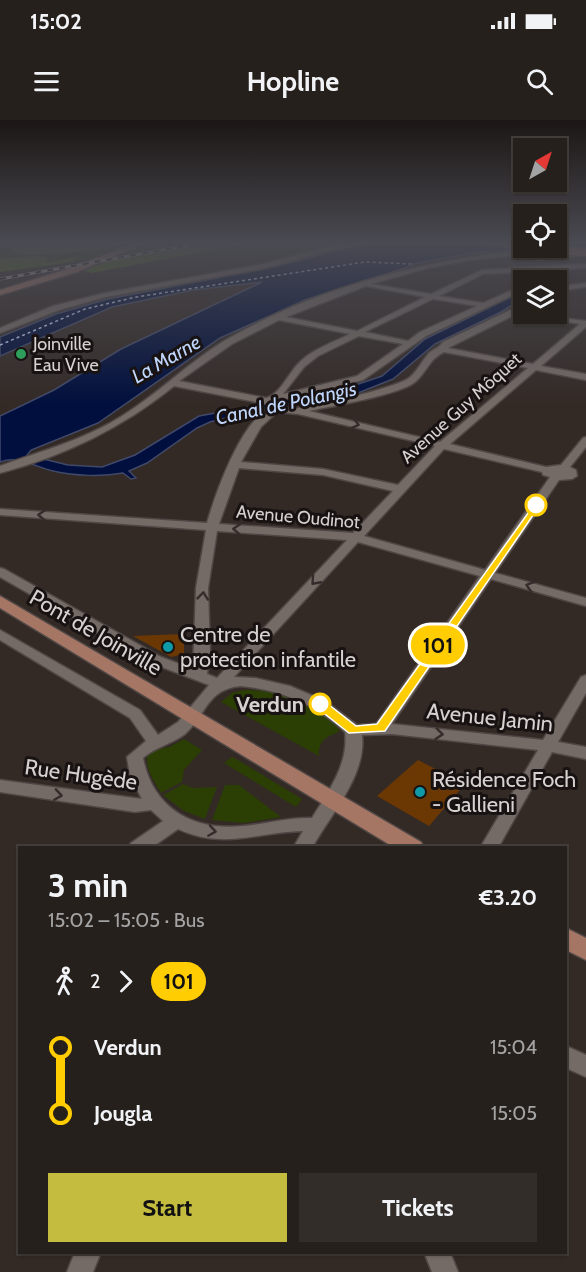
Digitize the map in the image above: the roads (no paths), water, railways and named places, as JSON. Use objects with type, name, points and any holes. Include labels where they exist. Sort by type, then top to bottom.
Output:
[{"type":"main road","name":"Pont de Joinville","points":[[0,601],[410,846]]},
{"type":"main road","points":[[567,939],[586,950]]},
{"type":"street","points":[[0,331],[56,308],[98,297]]},
{"type":"street","points":[[0,470],[111,427],[227,343],[329,297]]},
{"type":"street","points":[[200,675],[204,660],[202,594],[212,527],[234,464],[263,415],[301,365],[315,354],[428,297]]},
{"type":"street","points":[[434,297],[482,305]]},
{"type":"street","points":[[272,402],[360,378],[409,343],[501,297]]},
{"type":"street","points":[[298,411],[377,393],[411,381],[435,353],[443,349],[446,344],[513,314]]},
{"type":"street","points":[[279,318],[409,343]]},
{"type":"street","points":[[567,320],[586,323]]},
{"type":"street","name":"Avenue Guy Môquet","points":[[154,741],[179,730],[190,715],[354,537],[442,445],[586,323]]},
{"type":"street","points":[[443,349],[586,377]]},
{"type":"street","points":[[174,382],[272,402],[298,411],[564,474]]},
{"type":"street","points":[[381,728],[487,574],[564,474],[586,440]]},
{"type":"street","points":[[234,464],[323,472],[400,489]]},
{"type":"street","name":"Avenue Oudinot","points":[[0,512],[354,537],[586,602]]},
{"type":"street","points":[[0,572],[156,660],[220,684],[251,683],[302,695],[334,713],[353,730],[356,737],[353,755],[332,800],[303,846]]},
{"type":"street","points":[[0,634],[135,714],[154,741],[135,757],[136,775],[155,803],[176,821],[204,830],[225,833],[241,833],[297,823],[315,825]]},
{"type":"street","points":[[490,846],[586,680]]},
{"type":"street","name":"Avenue Jamin","points":[[353,730],[381,728],[548,746],[586,753]]},
{"type":"street","name":"Rue Hugède","points":[[0,786],[135,806],[155,803]]},
{"type":"street","points":[[140,846],[176,821]]},
{"type":"street","points":[[567,1057],[586,1066]]},
{"type":"street","points":[[80,1272],[87,1254]]},
{"type":"street","points":[[438,1254],[445,1272]]},
{"type":"water","name":"La Marne","points":[[120,297],[161,297],[112,307],[0,356],[0,337],[56,314]]},
{"type":"water","name":"La Marne","points":[[231,297],[315,297],[220,338],[98,423],[31,450],[27,455],[68,465],[102,467],[135,455],[199,416],[276,402],[282,398],[332,393],[382,376],[425,339],[513,297],[513,304],[435,344],[393,379],[358,393],[264,408],[210,422],[197,428],[147,463],[129,471],[136,478],[131,479],[123,473],[79,475],[53,471],[14,460],[0,462],[0,416],[54,390],[121,349]]},
{"type":"place","name":"Joinville Eau Vive","points":[[21,354]]},
{"type":"place","name":"Centre de protection infantile","points":[[168,647]]},
{"type":"place","name":"Verdun","points":[[320,704]]},
{"type":"place","name":"Résidence Foch - Gallieni","points":[[420,792]]},
{"type":"water label","name":"Canal de Polangis","points":[[286,403]]}]
